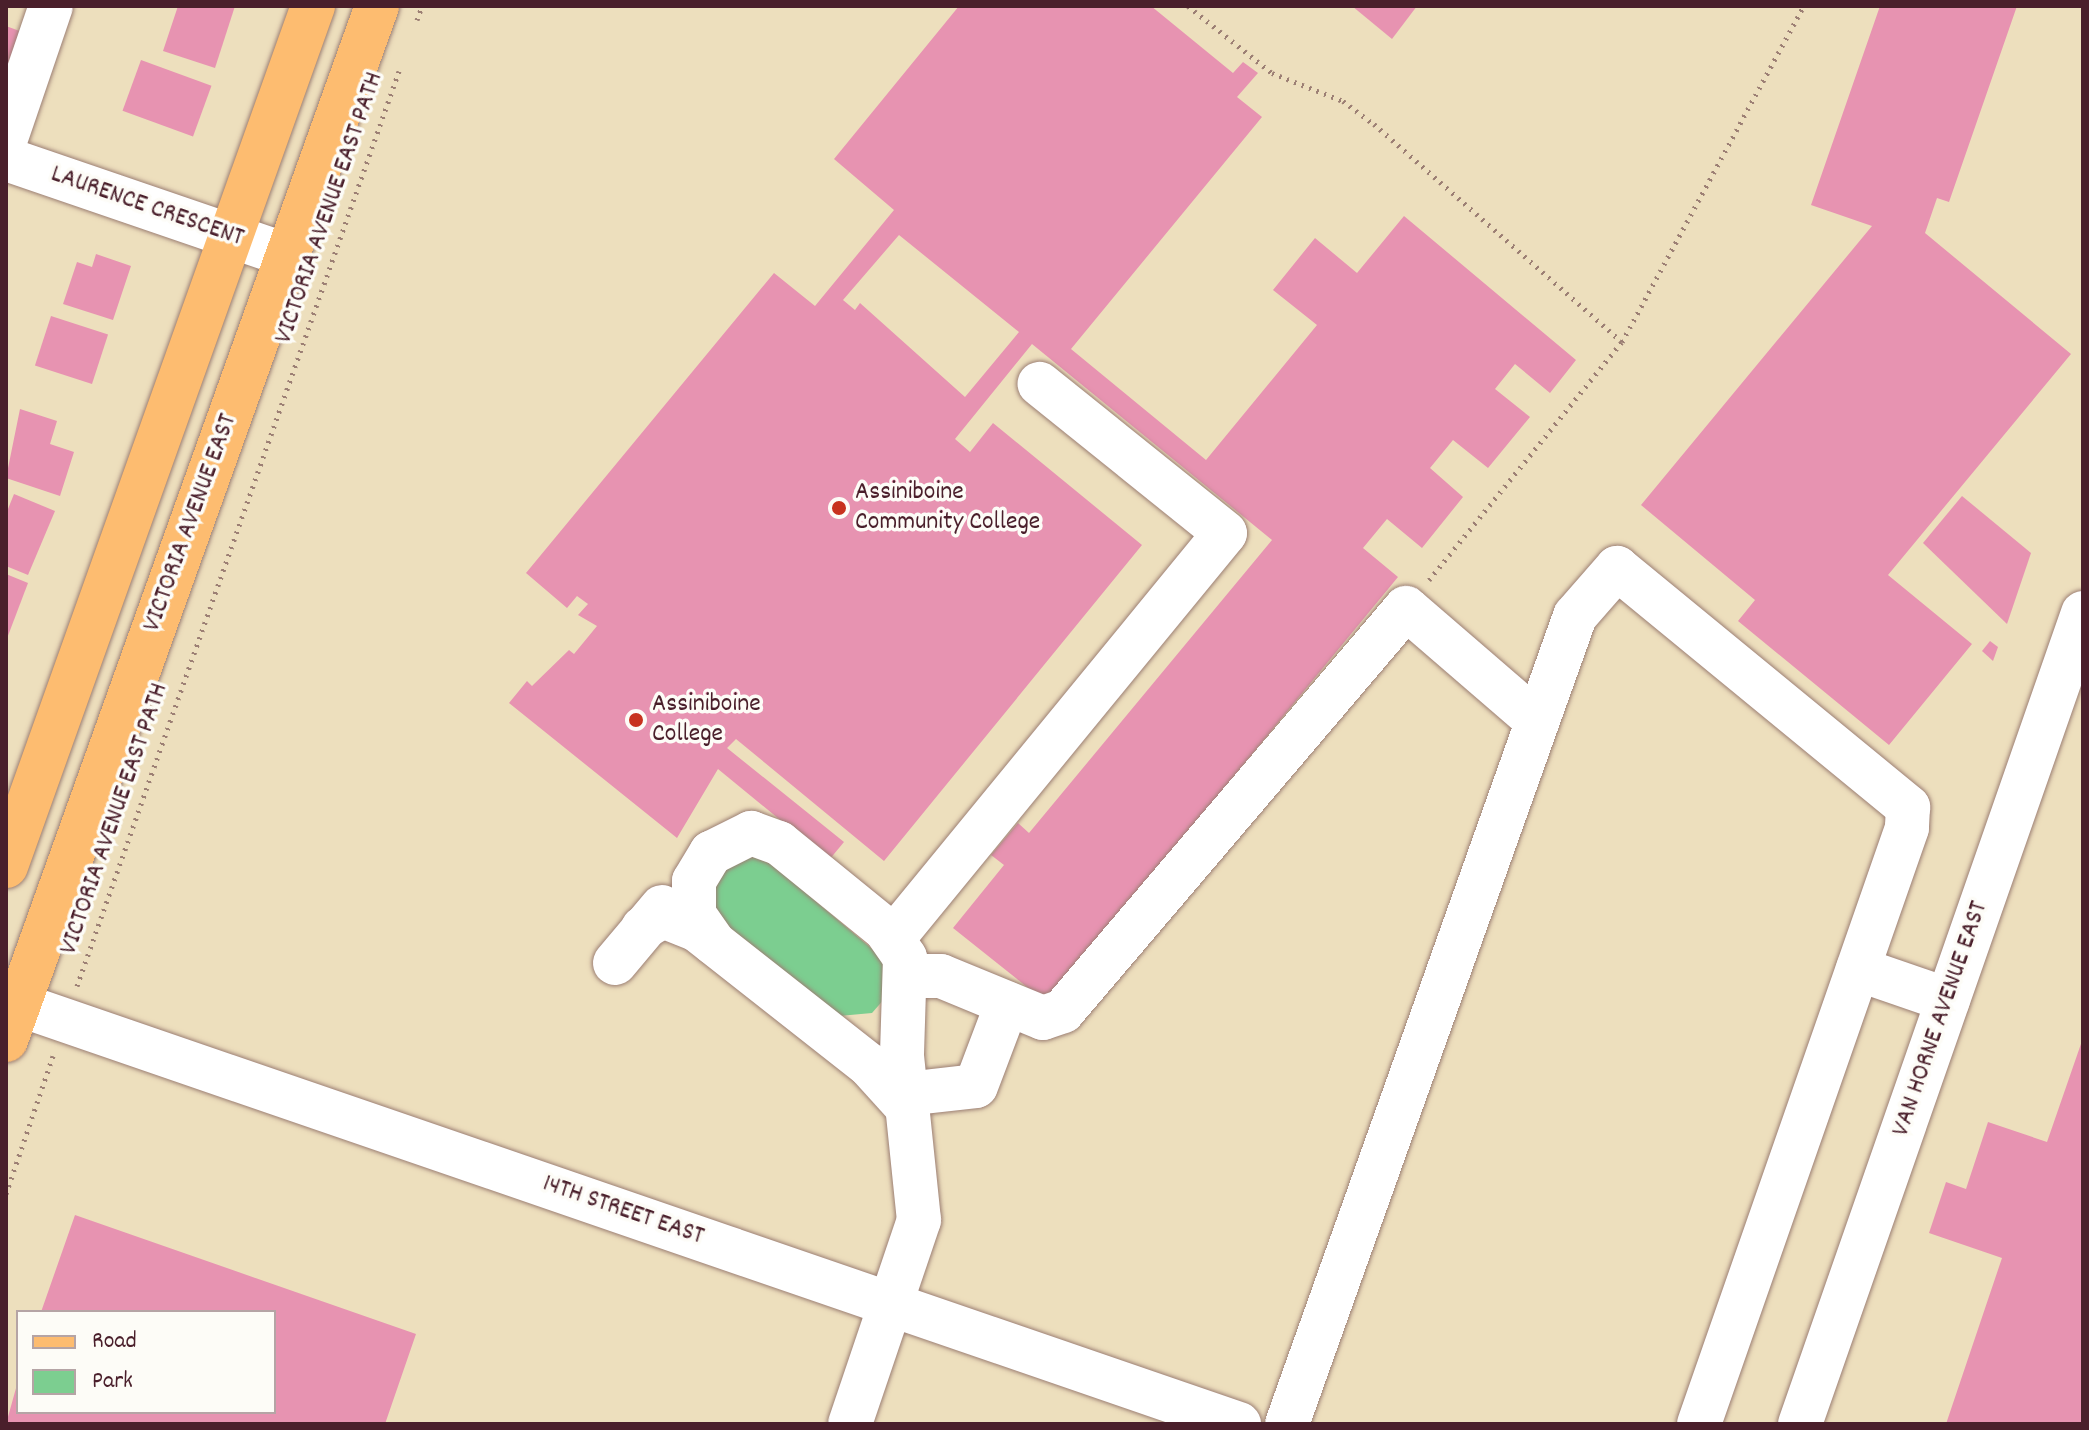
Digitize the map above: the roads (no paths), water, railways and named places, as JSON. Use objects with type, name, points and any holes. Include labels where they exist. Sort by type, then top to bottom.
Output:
[{"type":"main road","points":[[6,866],[313,6]]},
{"type":"main road","name":"VICTORIA AVENUE EAST","points":[[10,1015],[377,6]]},
{"type":"street","points":[[6,138],[51,6]]},
{"type":"street","name":"LAURENCE CRESCENT","points":[[6,159],[287,255]]},
{"type":"street","points":[[850,1424],[895,1303],[920,1202],[902,1096],[901,956],[1225,533],[1040,384]]},
{"type":"street","points":[[1287,1424],[1575,616],[1617,568],[1908,807],[1858,969],[1699,1424]]},
{"type":"street","points":[[615,963],[711,853],[738,835],[765,836],[901,956],[933,974],[1043,1018],[1063,1011],[1406,608],[1537,721]]},
{"type":"street","name":"VAN HORNE AVENUE EAST","points":[[1800,1424],[2083,613]]},
{"type":"street","points":[[711,853],[691,896],[714,943]]},
{"type":"street","points":[[643,928],[674,918],[714,943],[902,1096],[976,1086],[1007,1004]]},
{"type":"street","points":[[1858,969],[1948,1000]]},
{"type":"street","name":"14TH STREET EAST","points":[[10,1015],[65,1021],[895,1303],[1239,1424]]},
{"type":"place","name":"Assiniboine Community College","points":[[839,508]]},
{"type":"place","name":"Assiniboine College","points":[[636,720]]}]
